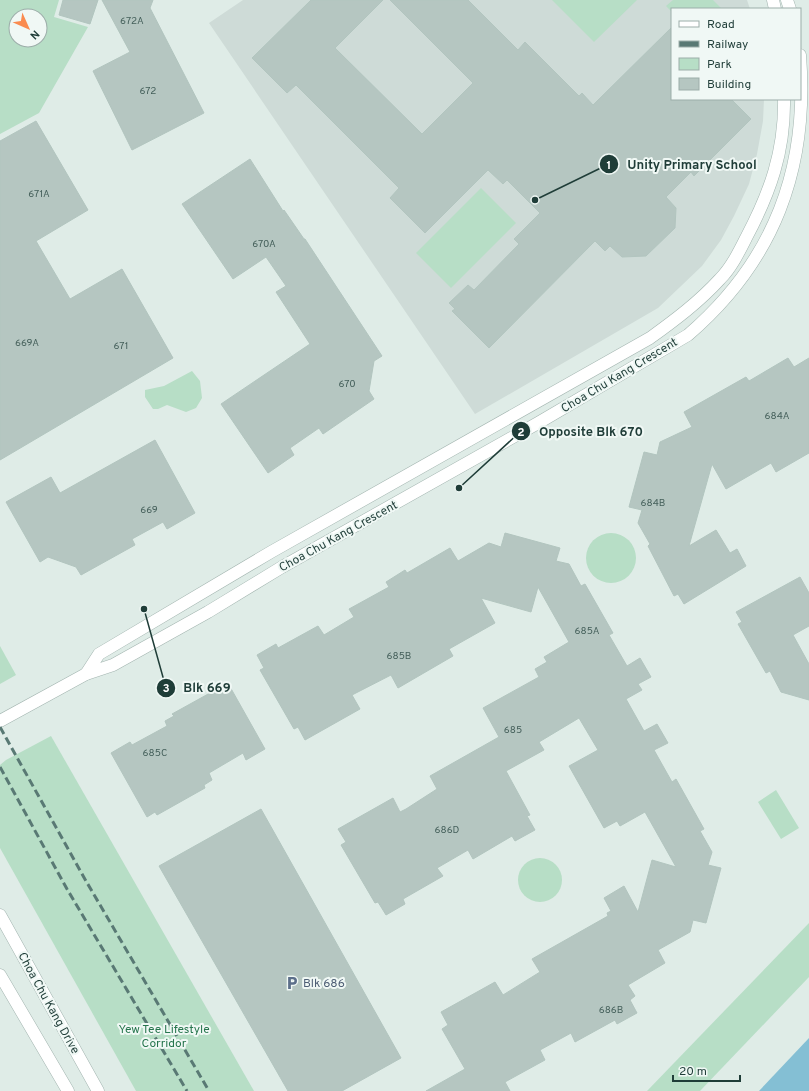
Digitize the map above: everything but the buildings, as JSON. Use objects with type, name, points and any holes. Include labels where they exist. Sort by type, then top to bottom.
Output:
[{"type":"street","name":"Choa Chu Kang Crescent","points":[[0,721],[86,674],[113,665],[208,612],[282,567],[538,424],[660,353],[688,334],[706,318],[735,287],[758,257],[780,217],[799,160],[804,101],[801,66]]},
{"type":"street","name":"Choa Chu Kang Crescent","points":[[86,674],[99,654],[278,548],[650,338],[680,316],[721,278],[741,248],[760,212],[772,184],[780,154],[785,116],[784,100]]},
{"type":"street","name":"Choa Chu Kang Drive","points":[[0,915],[98,1091]]},
{"type":"street","points":[[0,975],[68,1091]]},
{"type":"shaded area","points":[[243,0],[747,0],[750,8],[671,8],[671,100],[764,100],[763,121],[757,154],[749,184],[721,240],[702,266],[658,308],[475,414],[209,23]]},
{"type":"green space","points":[[0,0],[59,0],[54,17],[88,27],[39,113],[0,134]]},
{"type":"green space","points":[[552,0],[637,0],[594,42]]},
{"type":"green space","points":[[673,0],[713,0],[721,8],[671,8],[671,11],[666,6]]},
{"type":"green space","points":[[481,188],[516,223],[451,288],[416,253]]},
{"type":"green space","points":[[192,371],[200,381],[202,398],[196,408],[186,412],[167,405],[158,409],[153,409],[145,397],[145,390],[164,386]]},
{"type":"green space","points":[[611,533],[621,535],[629,540],[634,548],[636,558],[634,568],[629,576],[621,581],[611,583],[601,581],[593,576],[588,568],[586,558],[588,548],[593,540],[601,535]]},
{"type":"green space","points":[[0,646],[16,675],[0,684]]},
{"type":"green space","name":"Yew Tee Lifestyle Corridor","points":[[51,736],[254,1091],[136,1091],[0,848],[0,765],[6,760]]},
{"type":"green space","points":[[776,790],[799,828],[781,839],[758,802]]},
{"type":"green space","points":[[540,858],[552,862],[558,868],[562,880],[558,892],[552,898],[540,902],[528,898],[522,892],[518,880],[522,868],[528,862]]},
{"type":"green space","points":[[809,923],[809,977],[700,1091],[647,1091]]},
{"type":"water","points":[[809,1038],[809,1091],[759,1091]]},
{"type":"railway","points":[[0,727],[86,881],[209,1091]]},
{"type":"railway","points":[[0,767],[67,889],[187,1091]]},
{"type":"place","name":"Unity Primary School","points":[[535,200]]},
{"type":"place","name":"Opposite Blk 670","points":[[459,488]]},
{"type":"place","name":"Blk 669","points":[[144,609]]},
{"type":"place","name":"Blk 686","points":[[292,983]]}]
